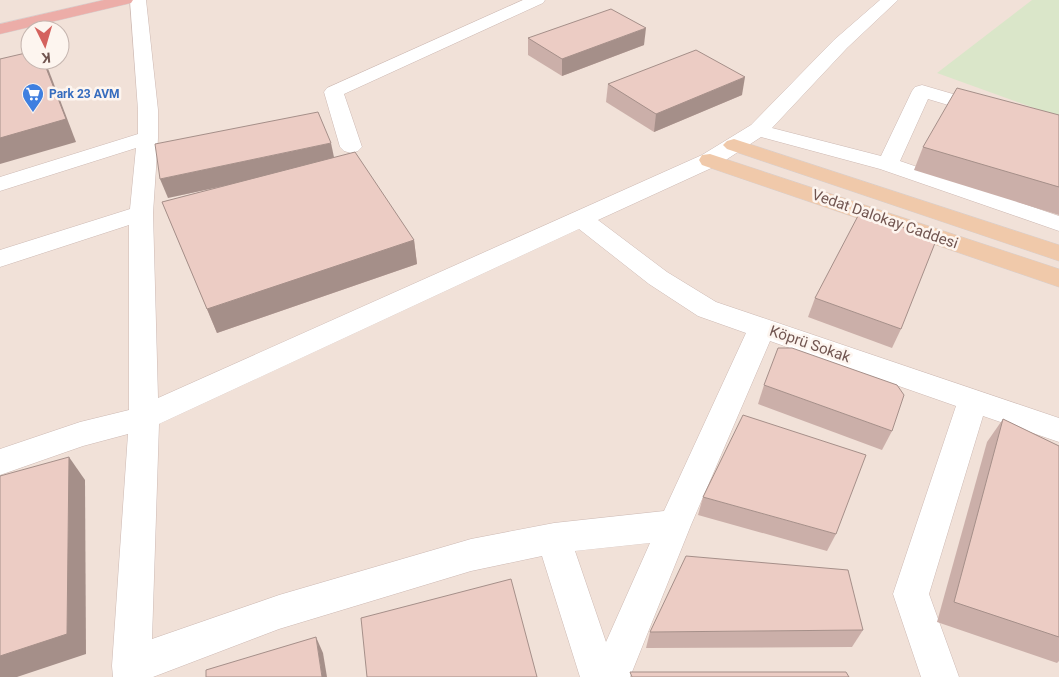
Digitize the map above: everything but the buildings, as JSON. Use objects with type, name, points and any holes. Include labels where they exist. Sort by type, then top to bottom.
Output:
[{"type":"highway","points":[[1,29],[82,4],[125,0]]},
{"type":"highway","points":[[55,20],[82,4]]},
{"type":"highway","points":[[0,46],[20,37]]},
{"type":"main road","name":"Vedat Dalokay Caddesi","points":[[734,145],[1059,253]]},
{"type":"main road","name":"Vedat Dalokay Caddesi","points":[[710,160],[1059,278]]},
{"type":"street","points":[[138,0],[148,110],[148,138],[141,214],[144,418],[132,672],[279,612],[471,555],[554,538],[674,525]]},
{"type":"street","points":[[351,146],[334,92],[537,0]]},
{"type":"street","points":[[0,462],[80,434],[144,418],[710,160],[763,126],[834,49],[874,12],[890,0]]},
{"type":"street","points":[[888,164],[922,91],[1059,132]]},
{"type":"street","points":[[757,130],[888,164],[1059,224]]},
{"type":"street","points":[[0,184],[148,138]]},
{"type":"street","points":[[0,260],[141,214]]},
{"type":"street","name":"Köprü Sokak","points":[[580,219],[658,278],[707,309],[1059,430]]},
{"type":"street","points":[[611,677],[674,525],[762,328]]},
{"type":"street","points":[[940,677],[911,594],[973,400]]},
{"type":"street","points":[[554,538],[600,677]]},
{"type":"shaded area","points":[[0,0],[1059,0],[1059,677],[0,677]]},
{"type":"green space","points":[[1032,0],[1059,0],[1059,117],[937,73]]},
{"type":"place","name":"Park 23 AVM","points":[[33,113]]}]
